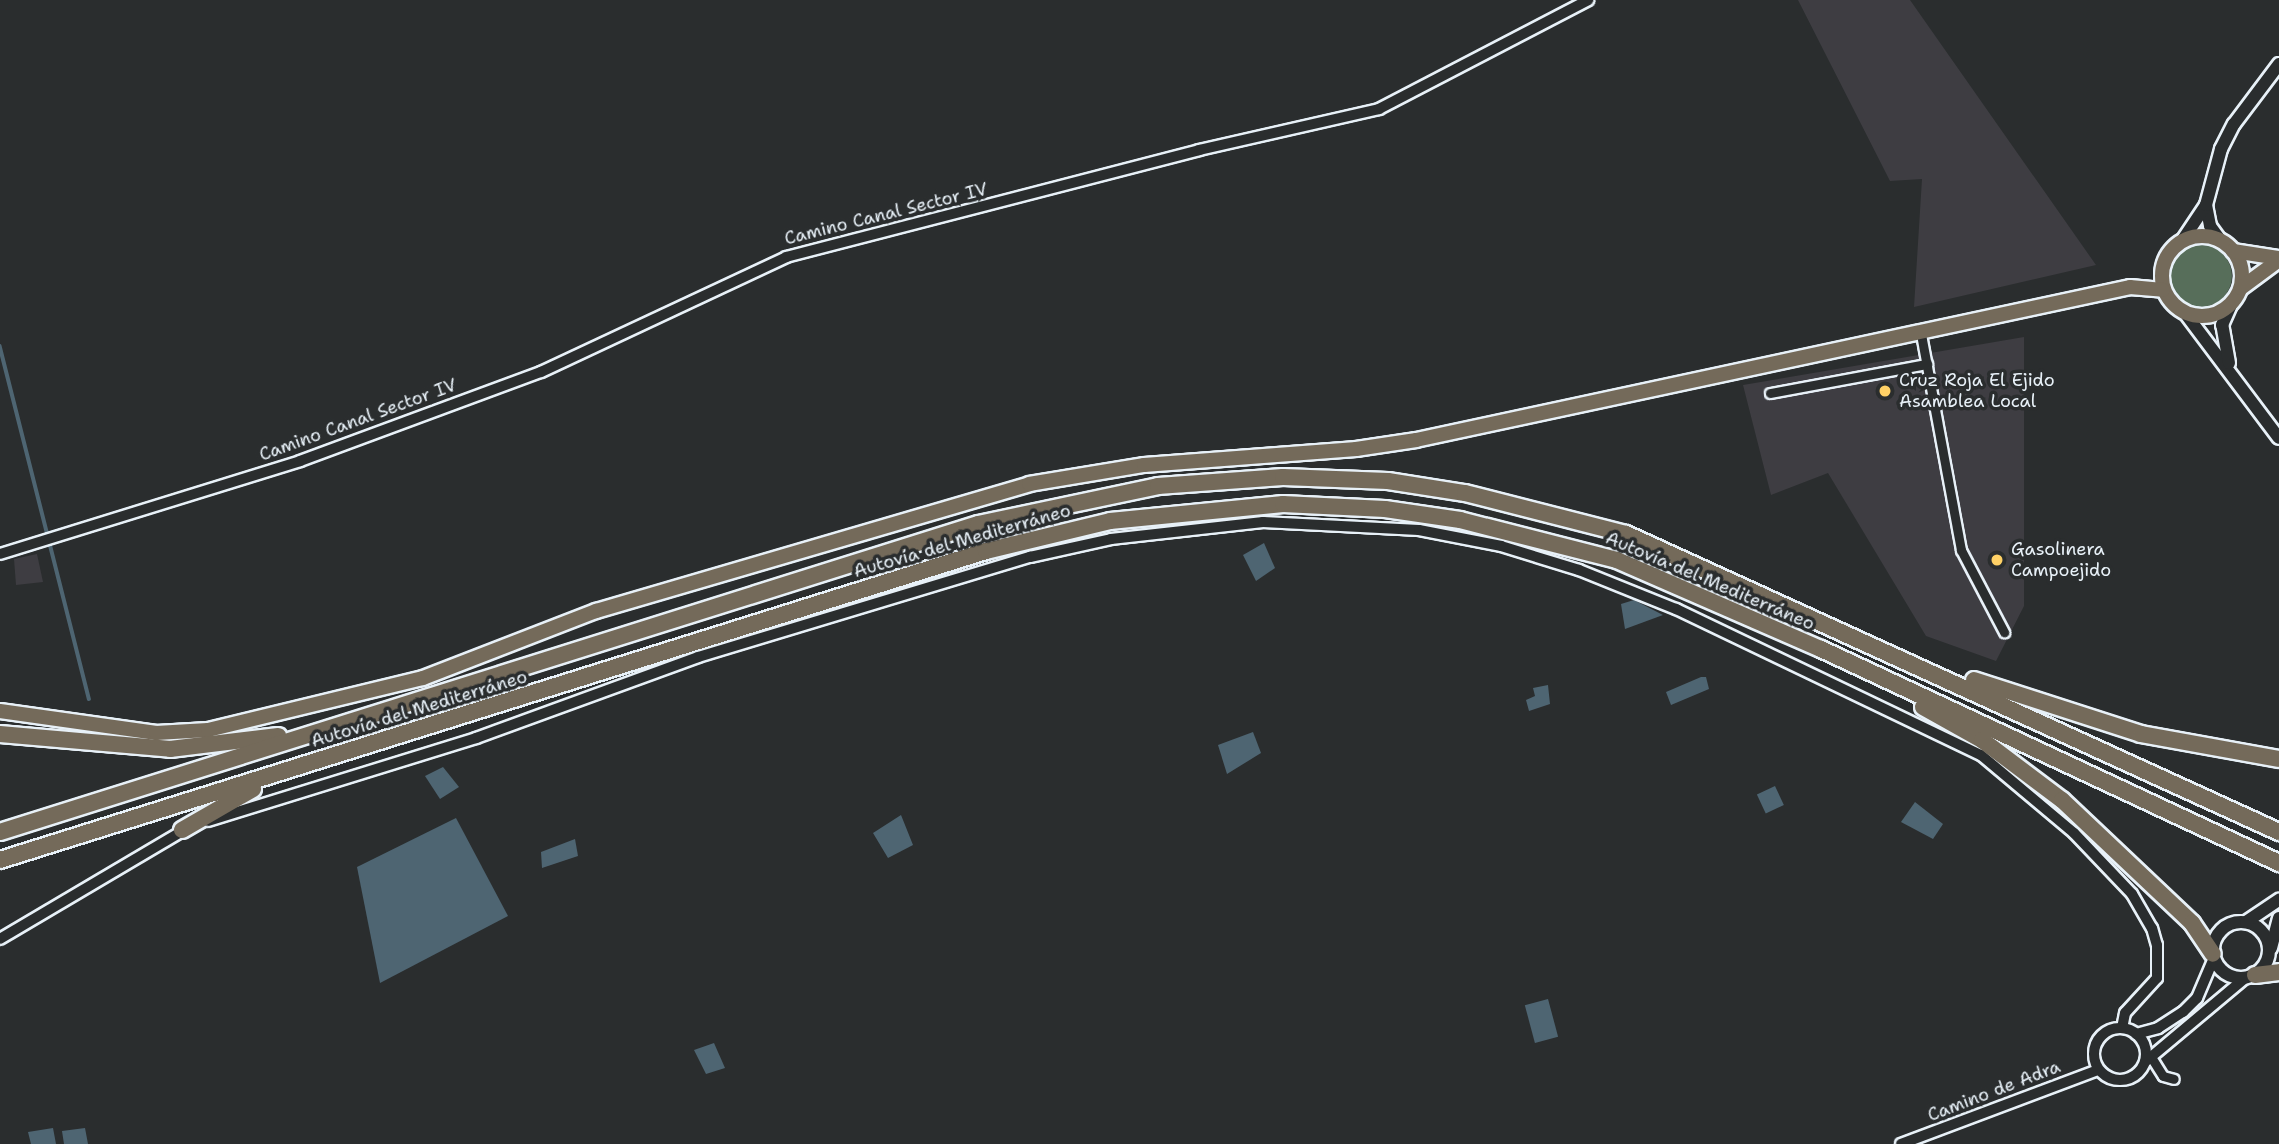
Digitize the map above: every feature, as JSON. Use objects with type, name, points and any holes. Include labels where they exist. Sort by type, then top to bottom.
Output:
[{"type":"highway","name":"Autovía del Mediterráneo","points":[[0,832],[978,524],[1105,494],[1227,479],[1388,481],[1514,502],[1626,534],[1832,624],[2279,832]]},
{"type":"highway","name":"Autovía del Mediterráneo","points":[[0,860],[986,551],[1110,521],[1229,506],[1385,509],[1508,529],[1617,560],[1821,649],[2279,863]]},
{"type":"highway","points":[[1832,624],[2044,705],[2141,734],[2279,759]]},
{"type":"highway","points":[[1821,649],[2021,766],[2192,923],[2214,956]]},
{"type":"highway","points":[[0,734],[170,749],[271,737],[356,720]]},
{"type":"highway","points":[[182,830],[219,806],[317,761]]},
{"type":"highway","points":[[2250,976],[2279,972]]},
{"type":"main road","points":[[2163,290],[2162,268],[2166,257],[2182,241],[2206,205],[2221,149],[2234,124],[2279,64]]},
{"type":"main road","points":[[2206,205],[2210,226],[2240,262],[2241,288]]},
{"type":"main road","points":[[2182,241],[2207,236],[2220,240]]},
{"type":"main road","points":[[2233,251],[2279,259]]},
{"type":"main road","points":[[2231,370],[2222,325],[2241,288],[2279,259]]},
{"type":"main road","points":[[2130,287],[2162,268]]},
{"type":"main road","points":[[0,711],[156,733],[208,730],[423,678],[596,611],[1029,484],[1157,463],[1356,449],[1416,440],[1921,334],[2130,287],[2163,290],[2231,370],[2279,438]]},
{"type":"main road","points":[[2185,313],[2210,316],[2232,303]]},
{"type":"main road","points":[[2279,900],[2246,922],[2222,930],[2214,956],[2223,971],[2250,976],[2270,952],[2279,918]]},
{"type":"main road","points":[[2246,922],[2261,929],[2270,952]]},
{"type":"street","name":"Camino Canal Sector IV","points":[[0,554],[300,461],[541,372],[786,257],[1199,150],[1379,109],[1588,0]]},
{"type":"street","points":[[1921,334],[1961,550],[2004,632]]},
{"type":"street","points":[[1770,393],[1927,364]]},
{"type":"street","points":[[0,939],[182,830],[476,738],[698,657],[1030,556],[1111,538],[1263,522],[1419,530],[1501,546],[1628,589],[1981,755],[2074,832],[2132,894],[2152,928],[2157,945],[2157,978],[2125,1013],[2122,1028]]},
{"type":"street","points":[[2136,1034],[2158,1028],[2183,1012],[2197,998],[2214,956]]},
{"type":"street","points":[[2174,1079],[2163,1076],[2148,1060],[2145,1047],[2136,1034],[2122,1028],[2105,1032],[2095,1045],[2098,1070],[2111,1079],[2126,1080],[2148,1060],[2250,976]]},
{"type":"street","name":"Camino de Adra","points":[[1901,1144],[2098,1070]]},
{"type":"shaded area","points":[[1798,0],[1910,0],[2096,265],[1914,307],[1922,179],[1890,181]]},
{"type":"shaded area","points":[[2024,337],[2024,606],[1996,661],[1926,636],[1828,473],[1771,495],[1743,385]]},
{"type":"shaded area","points":[[37,554],[43,582],[16,585],[14,559]]},
{"type":"green space","points":[[2195,245],[2207,245],[2223,254],[2230,264],[2230,288],[2223,298],[2207,307],[2195,307],[2184,302],[2175,293],[2170,282],[2170,270],[2175,259],[2184,250]]},
{"type":"water","points":[[1264,543],[1275,568],[1256,581],[1243,555]]},
{"type":"water","points":[[1634,600],[1663,615],[1625,629],[1621,604]]},
{"type":"water","points":[[1706,677],[1709,689],[1671,705],[1666,692]]},
{"type":"water","points":[[1548,685],[1550,704],[1529,711],[1526,700],[1535,696],[1533,688]]},
{"type":"water","points":[[1253,732],[1261,753],[1227,774],[1218,745]]},
{"type":"water","points":[[443,767],[459,787],[440,799],[425,776]]},
{"type":"water","points":[[1775,786],[1784,805],[1766,813],[1757,794]]},
{"type":"water","points":[[1915,802],[1943,824],[1933,839],[1901,822]]},
{"type":"water","points":[[901,815],[913,845],[888,858],[873,833]]},
{"type":"water","points":[[456,818],[508,916],[380,983],[357,867]]},
{"type":"water","points":[[575,839],[578,856],[542,868],[541,852]]},
{"type":"water","points":[[1548,999],[1558,1037],[1535,1043],[1525,1005]]},
{"type":"water","points":[[714,1043],[725,1068],[706,1074],[694,1050]]},
{"type":"water","points":[[53,1128],[56,1144],[31,1144],[28,1132]]},
{"type":"water","points":[[85,1128],[88,1144],[64,1144],[62,1131]]},
{"type":"waterway","points":[[0,346],[89,699]]},
{"type":"place","name":"Cruz Roja El Ejido Asamblea Local","points":[[1885,391]]},
{"type":"place","name":"Gasolinera Campoejido","points":[[1997,560]]}]
